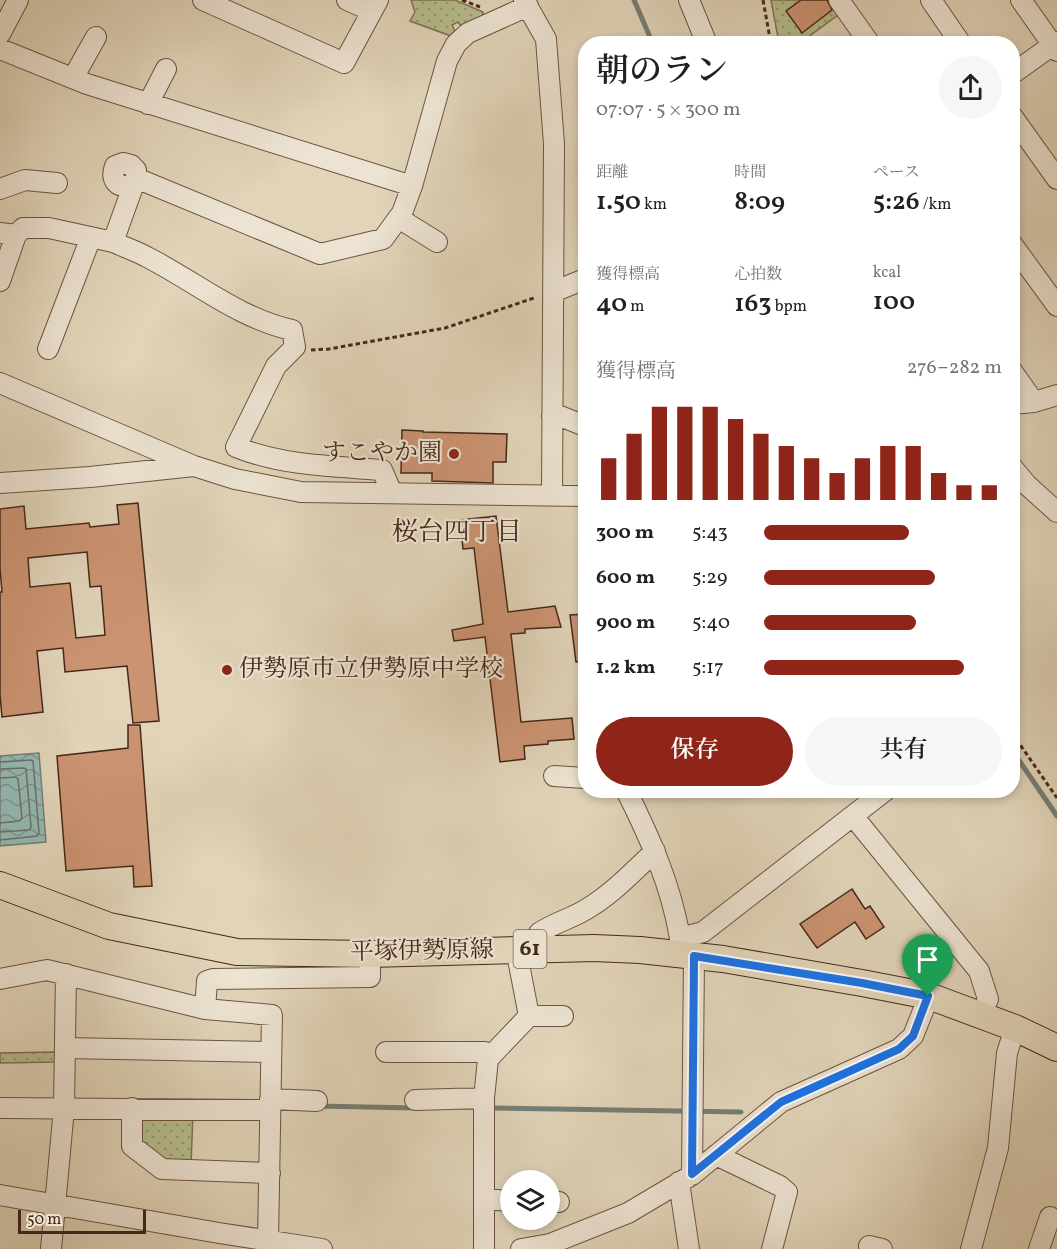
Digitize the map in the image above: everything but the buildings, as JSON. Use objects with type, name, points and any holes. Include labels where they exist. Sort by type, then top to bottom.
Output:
[{"type":"main road","name":"平塚伊勢原線","points":[[0,885],[109,926],[237,952],[370,954],[526,949],[685,949],[928,996],[1015,1028],[1057,1048]]},
{"type":"street","points":[[0,34],[18,0]]},
{"type":"street","points":[[203,0],[344,63],[375,5],[347,0]]},
{"type":"street","points":[[689,0],[704,36]]},
{"type":"street","points":[[839,0],[860,36]]},
{"type":"street","points":[[931,0],[956,36]]},
{"type":"street","points":[[1020,69],[1056,46],[1021,0]]},
{"type":"street","points":[[113,242],[136,178],[320,254],[383,239],[400,216],[412,186],[447,61],[456,44],[468,33],[526,3],[546,39],[554,144],[552,495]]},
{"type":"street","points":[[73,78],[96,37]]},
{"type":"street","points":[[0,49],[148,104],[412,186]]},
{"type":"street","points":[[148,104],[166,69]]},
{"type":"street","points":[[1020,127],[1057,179]]},
{"type":"street","points":[[0,189],[29,172],[57,183]]},
{"type":"street","points":[[400,216],[408,224],[437,242]]},
{"type":"street","points":[[0,281],[8,234],[23,228],[49,228],[113,242],[147,257],[246,315],[292,330],[296,347],[276,366],[236,447],[260,457],[298,464],[382,470],[392,493]]},
{"type":"street","points":[[48,350],[63,334],[91,237]]},
{"type":"street","points":[[1020,255],[1057,306]]},
{"type":"street","points":[[553,292],[578,282]]},
{"type":"street","points":[[1020,382],[1034,402]]},
{"type":"street","points":[[0,383],[194,466],[235,479],[301,492],[578,496]]},
{"type":"street","points":[[1020,403],[1034,402],[1057,395]]},
{"type":"street","points":[[552,416],[560,416],[578,423]]},
{"type":"street","points":[[0,483],[90,477],[194,466]]},
{"type":"street","points":[[1020,476],[1057,512]]},
{"type":"street","points":[[554,776],[578,778]]},
{"type":"street","points":[[630,798],[654,847],[675,907],[685,949],[685,1178],[689,1249]]},
{"type":"street","points":[[685,949],[703,932],[876,798]]},
{"type":"street","points":[[853,816],[979,971],[988,999],[981,1015]]},
{"type":"street","points":[[484,1249],[484,1098],[488,1059],[529,1016],[526,949],[546,928],[590,908],[627,878],[654,847]]},
{"type":"street","points":[[205,1009],[207,981],[213,979],[370,977],[370,954]]},
{"type":"street","points":[[0,979],[47,970],[205,1009],[272,1015],[268,1241]]},
{"type":"street","points":[[51,1249],[64,1107],[66,974]]},
{"type":"street","points":[[521,1249],[549,1247],[628,1213],[685,1178],[781,1102],[899,1049],[913,1036],[928,996]]},
{"type":"street","points":[[529,1016],[563,1016]]},
{"type":"street","points":[[971,1249],[998,1148],[1007,1053],[1015,1028]]},
{"type":"street","points":[[65,1048],[271,1052]]},
{"type":"street","points":[[386,1052],[485,1052],[491,1056]]},
{"type":"street","points":[[416,1100],[484,1098]]},
{"type":"street","points":[[0,1108],[270,1105],[317,1101]]},
{"type":"street","points":[[132,1108],[132,1146],[162,1169],[270,1173]]},
{"type":"street","points":[[716,1155],[780,1186],[787,1192],[766,1248]]},
{"type":"street","points":[[0,1195],[218,1241],[268,1241],[322,1249]]},
{"type":"street","points":[[484,1199],[500,1200]]},
{"type":"street","points":[[1039,1249],[1050,1217]]},
{"type":"path","points":[[763,0],[770,36]]},
{"type":"path","points":[[296,347],[308,351],[329,349],[445,328],[553,292]]},
{"type":"path","points":[[1020,745],[1057,798]]},
{"type":"green space","points":[[411,0],[455,0],[483,12],[483,17],[461,26],[458,22],[452,25],[455,31],[451,36],[410,21],[415,12]]},
{"type":"green space","points":[[771,0],[834,0],[842,12],[809,36],[778,36]]},
{"type":"green space","points":[[56,1052],[57,1062],[0,1063],[0,1053]]},
{"type":"green space","points":[[193,1113],[191,1165],[166,1165],[137,1144],[137,1118]]},
{"type":"water","points":[[39,753],[46,842],[0,846],[0,756]]},
{"type":"waterway","points":[[634,0],[650,36]]},
{"type":"waterway","points":[[1020,762],[1057,816]]},
{"type":"waterway","points":[[318,1106],[416,1108]]},
{"type":"waterway","points":[[489,1108],[741,1112]]},
{"type":"place","name":"すこやか園","points":[[454,454]]},
{"type":"place","name":"伊勢原市立伊勢原中学校","points":[[227,670]]},
{"type":"district","name":"桜台四丁目","points":[[457,533]]},
{"type":"route","points":[[694,956],[723,959],[928,996],[913,1036],[899,1049],[781,1102],[692,1174],[694,956]]}]
